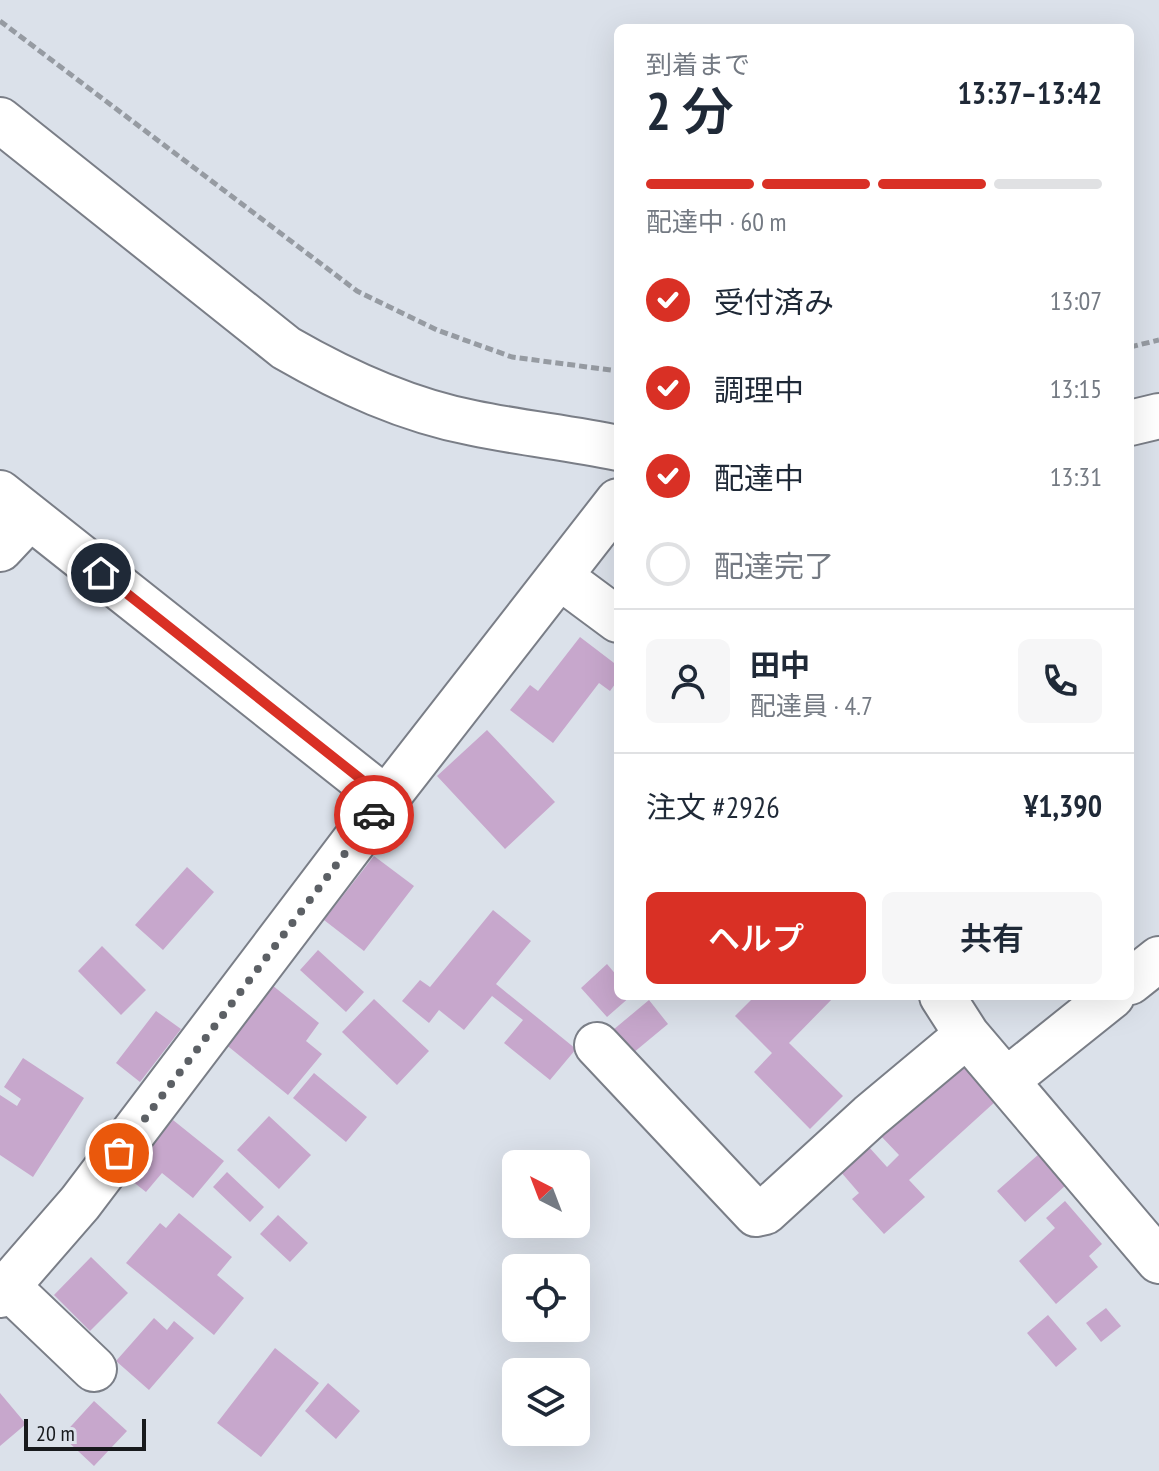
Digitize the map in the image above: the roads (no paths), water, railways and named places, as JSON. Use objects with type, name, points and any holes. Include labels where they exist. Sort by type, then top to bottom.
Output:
[{"type":"street","points":[[0,120],[286,348],[337,377],[397,401],[471,423],[614,447]]},
{"type":"street","points":[[1134,422],[1159,416]]},
{"type":"street","points":[[0,549],[15,505],[386,799]]},
{"type":"street","points":[[94,1369],[4,1290],[80,1203],[386,799],[614,506]]},
{"type":"street","points":[[560,577],[614,617]]},
{"type":"street","points":[[1134,979],[1159,959]]},
{"type":"street","points":[[945,1000],[967,1035],[1159,1261]]},
{"type":"street","points":[[1007,1080],[1107,1000]]},
{"type":"street","points":[[597,1045],[756,1214],[765,1212],[870,1116],[967,1035]]}]
